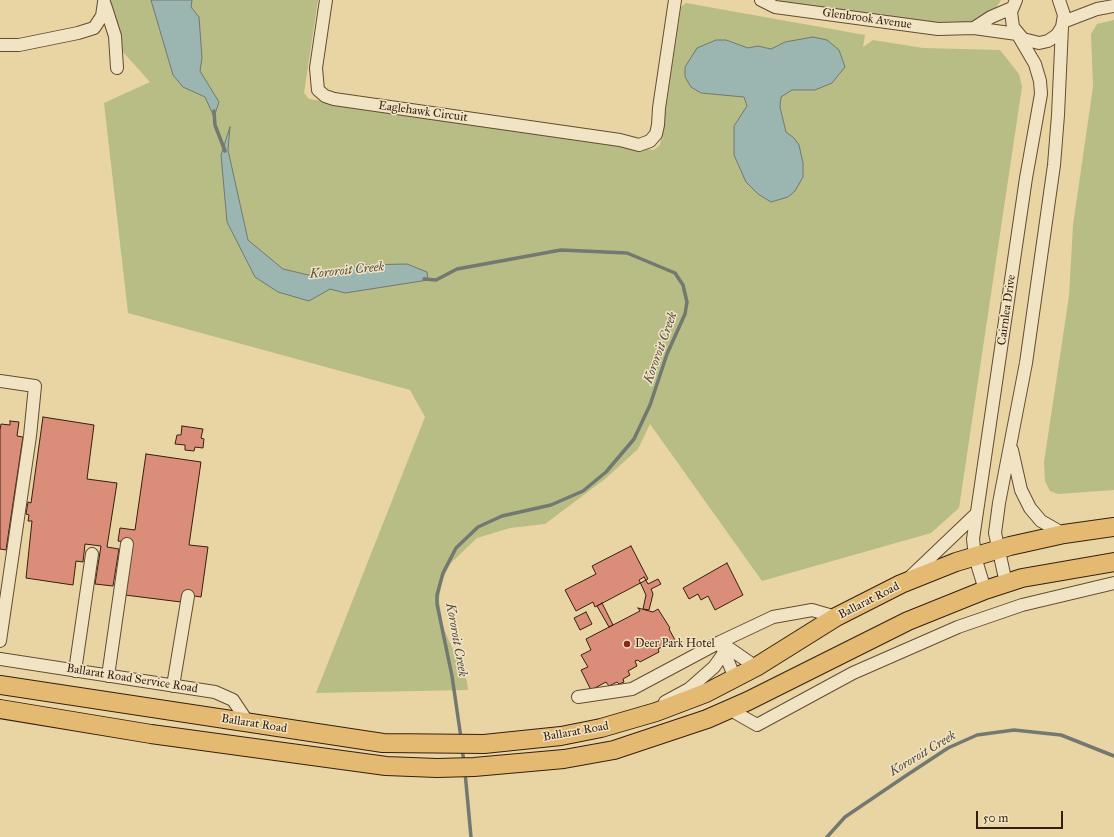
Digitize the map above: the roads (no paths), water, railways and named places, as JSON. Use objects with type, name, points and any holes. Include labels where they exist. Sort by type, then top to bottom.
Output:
[{"type":"highway","name":"Ballarat Road","points":[[0,685],[357,740],[403,744],[484,744],[561,736],[602,728],[656,712],[706,693],[756,667],[836,617],[901,584],[956,562],[1010,546],[1064,534],[1114,527]]},
{"type":"highway","name":"Ballarat Road","points":[[0,709],[144,733],[347,762],[406,768],[514,765],[614,750],[666,734],[748,701],[908,621],[985,590],[1006,583],[1062,570],[1114,562]]},
{"type":"highway","points":[[736,678],[748,701]]},
{"type":"street","name":"Eaglehawk Circuit","points":[[326,0],[316,79],[318,90],[325,96],[334,99],[620,140],[634,139],[645,134],[650,128],[659,108],[675,0]]},
{"type":"street","name":"Glenbrook Avenue","points":[[761,0],[775,7],[938,29],[974,28],[1018,34],[1028,41],[1039,43],[1048,41],[1057,35],[1063,24]]},
{"type":"street","points":[[1006,583],[998,550],[995,528],[1026,363],[1054,165],[1063,24],[1063,8],[1059,0]]},
{"type":"street","points":[[0,45],[19,45],[78,34],[94,28],[102,16],[104,1]]},
{"type":"street","points":[[104,1],[115,36],[117,68]]},
{"type":"street","points":[[974,28],[1013,4]]},
{"type":"street","name":"Cairnlea Drive","points":[[985,590],[975,557],[973,539],[1026,178],[1040,106],[1040,81],[1037,71],[1011,21],[1013,4]]},
{"type":"street","points":[[1063,24],[1097,9],[1114,6]]},
{"type":"street","points":[[0,381],[35,386],[30,436],[0,641]]},
{"type":"street","points":[[1011,445],[1021,490],[1025,500],[1041,520],[1064,534]]},
{"type":"street","points":[[901,584],[966,526],[976,514]]},
{"type":"street","points":[[108,676],[126,544]]},
{"type":"street","points":[[75,671],[92,554]]},
{"type":"street","points":[[729,709],[757,725],[853,673],[958,627],[1022,605],[1112,581]]},
{"type":"street","points":[[173,686],[188,596]]},
{"type":"street","points":[[578,697],[632,689],[722,648],[773,616],[812,610],[836,617]]},
{"type":"street","points":[[722,648],[756,667]]},
{"type":"street","points":[[722,648],[736,678]]},
{"type":"street","points":[[656,712],[667,699],[688,689],[714,667],[722,648]]},
{"type":"street","name":"Ballarat Road Service Road","points":[[0,659],[215,692],[226,696],[238,705],[249,724]]},
{"type":"water","points":[[151,0],[192,0],[191,7],[199,17],[202,58],[200,71],[219,102],[214,117],[205,97],[183,87],[173,75]]},
{"type":"water","points":[[813,37],[827,40],[839,50],[845,67],[832,83],[815,90],[792,90],[781,97],[780,107],[786,132],[794,138],[799,145],[803,163],[803,177],[795,191],[788,197],[771,202],[758,194],[746,182],[734,155],[734,126],[747,106],[744,97],[701,93],[691,87],[685,77],[685,67],[697,48],[716,40],[726,40],[748,48],[758,46],[771,49],[785,42]]},
{"type":"water","points":[[230,127],[228,150],[248,240],[283,269],[321,278],[361,265],[407,264],[427,272],[428,280],[345,293],[330,289],[309,301],[278,292],[255,277],[227,222],[221,155]]},
{"type":"waterway","name":"Kororoit Creek","points":[[214,111],[215,125],[225,151]]},
{"type":"waterway","name":"Kororoit Creek","points":[[424,279],[436,280],[457,269],[561,250],[627,253],[675,273],[683,285],[687,302],[685,314],[667,354],[650,405],[634,439],[606,472],[583,491],[551,505],[502,516],[478,527],[456,548],[443,573],[437,595],[437,604],[452,676],[461,738]]},
{"type":"waterway","name":"Kororoit Creek","points":[[827,837],[845,817],[948,748],[977,735],[1014,730],[1061,735],[1114,756]]},
{"type":"waterway","name":"Kororoit Creek","points":[[462,749],[464,762]]},
{"type":"waterway","name":"Kororoit Creek","points":[[465,772],[471,837]]},
{"type":"place","name":"Deer Park Hotel","points":[[627,644]]}]
